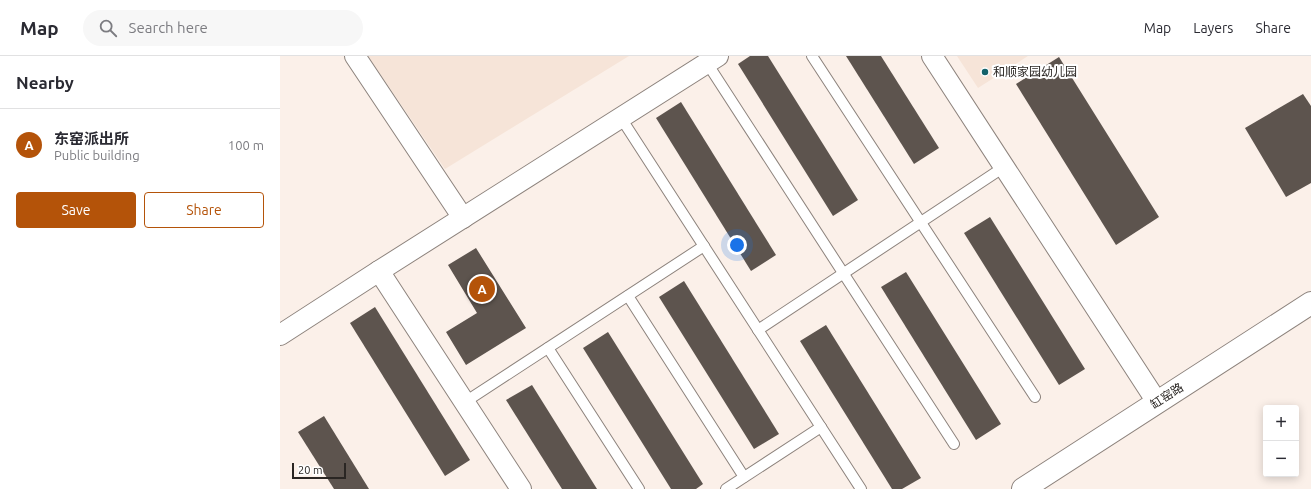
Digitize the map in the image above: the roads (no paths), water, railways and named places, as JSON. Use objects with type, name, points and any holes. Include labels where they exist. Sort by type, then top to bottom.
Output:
[{"type":"main road","name":"缸窑路","points":[[1023,489],[1311,303]]},
{"type":"street","points":[[354,56],[463,218]]},
{"type":"street","points":[[932,56],[1157,402]]},
{"type":"street","points":[[280,335],[712,60]]},
{"type":"street","points":[[379,271],[521,489]]},
{"type":"lane","points":[[812,56],[1035,397]]},
{"type":"lane","points":[[712,60],[843,273],[954,444]]},
{"type":"lane","points":[[621,118],[861,489]]},
{"type":"lane","points":[[758,330],[1004,167]]},
{"type":"lane","points":[[465,402],[704,246]]},
{"type":"lane","points":[[628,296],[744,477]]},
{"type":"lane","points":[[548,348],[639,489]]},
{"type":"lane","points":[[726,489],[821,427]]},
{"type":"place","name":"和顺家园幼儿园","points":[[985,72]]},
{"type":"place","name":"东窑派出所","points":[[482,289]]}]
